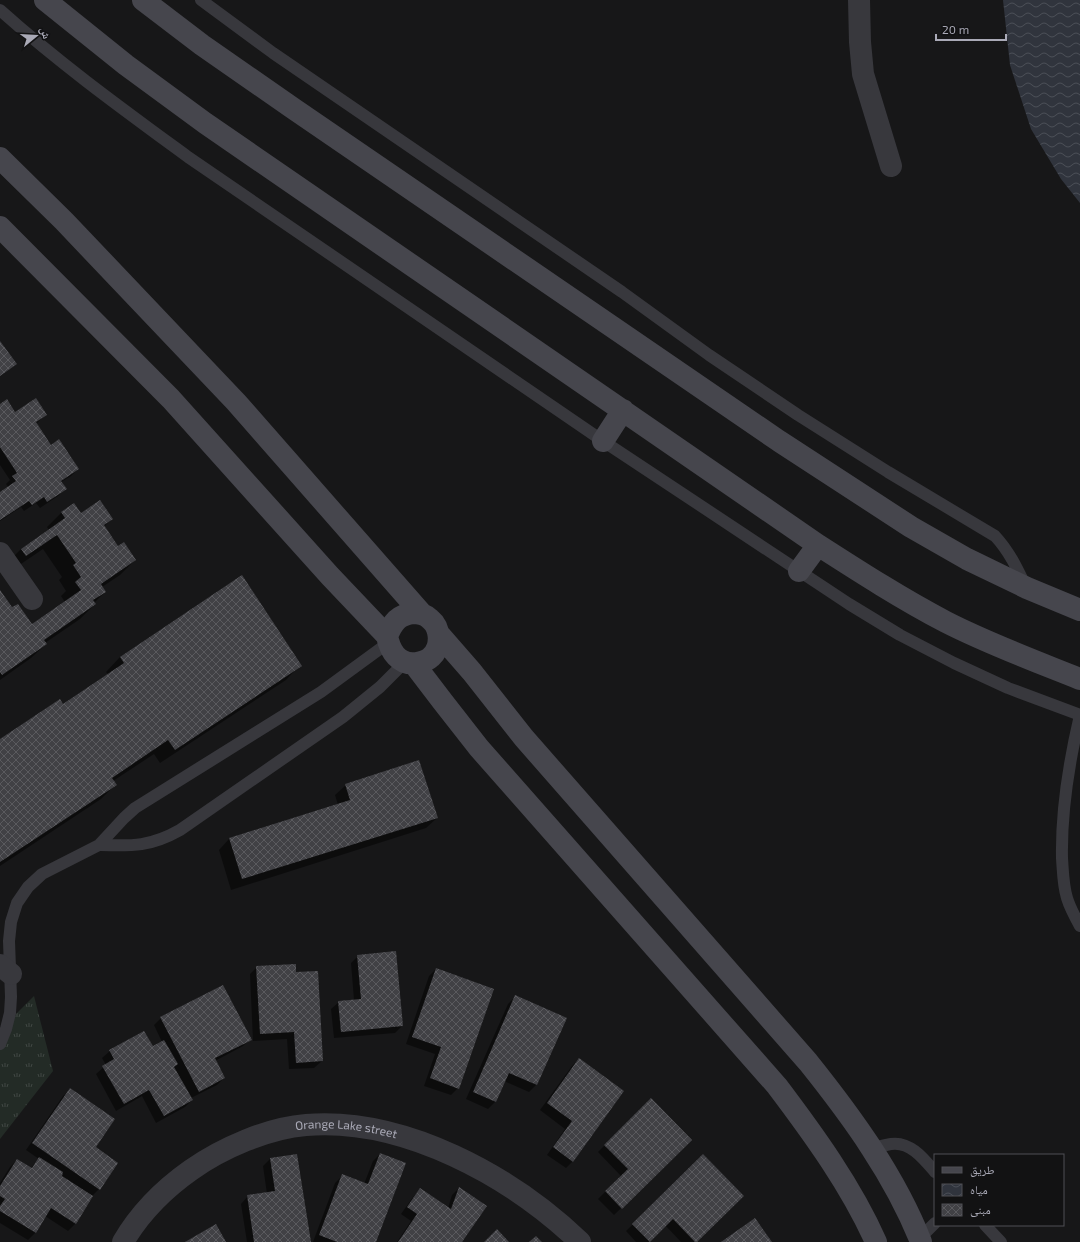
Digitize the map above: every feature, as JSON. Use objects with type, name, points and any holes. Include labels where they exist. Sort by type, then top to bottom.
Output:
[{"type":"street","points":[[45,0],[126,65],[205,123],[818,545],[881,586],[947,622],[1014,653],[1080,678]]},
{"type":"street","points":[[143,0],[202,45],[287,105],[780,441],[911,527],[967,559],[1027,588],[1080,610]]},
{"type":"street","points":[[859,0],[860,42],[863,74],[891,166]]},
{"type":"street","points":[[0,158],[64,221],[236,402],[422,614]]},
{"type":"street","points":[[0,227],[171,399],[388,639],[392,652],[398,658],[410,663],[423,662],[431,657],[439,642],[435,625],[430,618],[413,612],[404,614],[396,619],[391,626],[388,639]]},
{"type":"street","points":[[603,441],[623,410]]},
{"type":"street","points":[[800,571],[818,545]]},
{"type":"street","points":[[0,553],[32,599]]},
{"type":"street","points":[[438,633],[472,672],[524,738],[808,1062],[841,1104],[872,1149],[898,1193],[921,1240]]},
{"type":"street","points":[[410,663],[479,748],[777,1086],[811,1131],[842,1179],[876,1242]]},
{"type":"street","name":"Orange Lake street","points":[[123,1242],[149,1206],[175,1181],[205,1160],[243,1141],[270,1132],[305,1125],[342,1125],[379,1131],[416,1141],[452,1155],[486,1172],[519,1193],[550,1215],[580,1242]]},
{"type":"lane","points":[[201,0],[273,53],[622,292],[709,355],[791,411],[994,536],[1006,548],[1027,588]]},
{"type":"lane","points":[[0,10],[64,64],[182,152],[603,441],[849,604],[900,635],[954,663],[1008,688],[1080,715],[1072,746],[1067,780],[1062,847],[1063,881],[1073,914],[1080,926]]},
{"type":"lane","points":[[0,1044],[10,1013],[11,997],[5,970],[11,922],[17,903],[28,887],[42,874],[99,845],[135,808],[321,692],[388,639]]},
{"type":"lane","points":[[99,845],[135,846],[151,844],[180,830],[343,717],[410,663]]},
{"type":"lane","points":[[872,1149],[892,1144],[909,1148],[919,1155],[934,1171]]},
{"type":"lane","points":[[921,1240],[934,1224]]},
{"type":"lane","points":[[986,1226],[1001,1242]]},
{"type":"green space","points":[[34,996],[53,1071],[0,1139],[0,1030]]},
{"type":"water","points":[[1003,0],[1080,0],[1080,203],[1061,179],[1031,129],[1010,65]]},
{"type":"building","points":[[0,341],[17,364],[0,376]]},
{"type":"building","points":[[36,398],[47,415],[36,422],[51,445],[59,439],[79,469],[61,481],[67,489],[47,502],[44,497],[32,505],[29,501],[0,520],[0,492],[16,481],[12,476],[17,473],[0,447],[0,404],[7,399],[15,412]]},
{"type":"building","points":[[100,500],[113,519],[104,525],[118,546],[124,542],[136,560],[101,584],[106,592],[93,600],[96,604],[44,640],[47,644],[2,675],[0,672],[0,590],[12,607],[18,604],[32,624],[81,590],[75,582],[81,577],[73,565],[76,563],[57,535],[26,556],[21,549],[65,518],[61,512],[74,503],[81,513]]},
{"type":"building","points":[[242,575],[302,666],[175,750],[168,740],[112,778],[117,785],[0,862],[0,739],[60,699],[63,704],[124,663],[120,657]]},
{"type":"building","points":[[419,760],[438,818],[242,879],[229,838],[350,800],[345,784]]},
{"type":"building","points":[[396,951],[403,1026],[341,1032],[338,1001],[361,999],[357,955]]},
{"type":"building","points":[[296,964],[296,972],[318,971],[323,1061],[296,1063],[294,1032],[260,1034],[256,966]]},
{"type":"building","points":[[436,968],[494,989],[459,1089],[430,1078],[441,1047],[412,1037]]},
{"type":"building","points":[[223,985],[252,1040],[215,1058],[225,1078],[199,1092],[160,1017]]},
{"type":"building","points":[[515,995],[567,1018],[537,1085],[509,1073],[496,1102],[473,1092]]},
{"type":"building","points":[[144,1031],[153,1046],[164,1040],[178,1064],[174,1067],[193,1100],[164,1116],[149,1090],[124,1104],[102,1066],[114,1059],[109,1050]]},
{"type":"building","points":[[579,1058],[624,1091],[573,1162],[553,1147],[572,1121],[547,1103]]},
{"type":"building","points":[[70,1088],[115,1119],[96,1147],[118,1163],[100,1190],[32,1143]]},
{"type":"building","points":[[651,1098],[692,1140],[622,1209],[605,1191],[628,1169],[604,1145]]},
{"type":"building","points":[[380,1153],[406,1163],[376,1242],[337,1242],[319,1235],[342,1174],[368,1184]]},
{"type":"building","points":[[297,1154],[311,1242],[254,1242],[247,1195],[275,1191],[270,1158]]},
{"type":"building","points":[[703,1154],[744,1196],[697,1242],[695,1242],[673,1219],[650,1242],[632,1224]]},
{"type":"building","points":[[39,1157],[63,1172],[62,1176],[93,1196],[76,1224],[51,1208],[36,1233],[0,1211],[0,1206],[5,1199],[0,1196],[0,1186],[17,1159],[32,1168]]},
{"type":"building","points":[[459,1187],[487,1206],[462,1242],[398,1242],[417,1214],[407,1207],[420,1188],[451,1209]]},
{"type":"building","points":[[755,1218],[772,1242],[721,1242]]},
{"type":"building","points":[[216,1224],[226,1242],[185,1242]]},
{"type":"building","points":[[497,1229],[509,1242],[484,1242]]},
{"type":"building","points":[[536,1236],[542,1242],[529,1242]]}]
